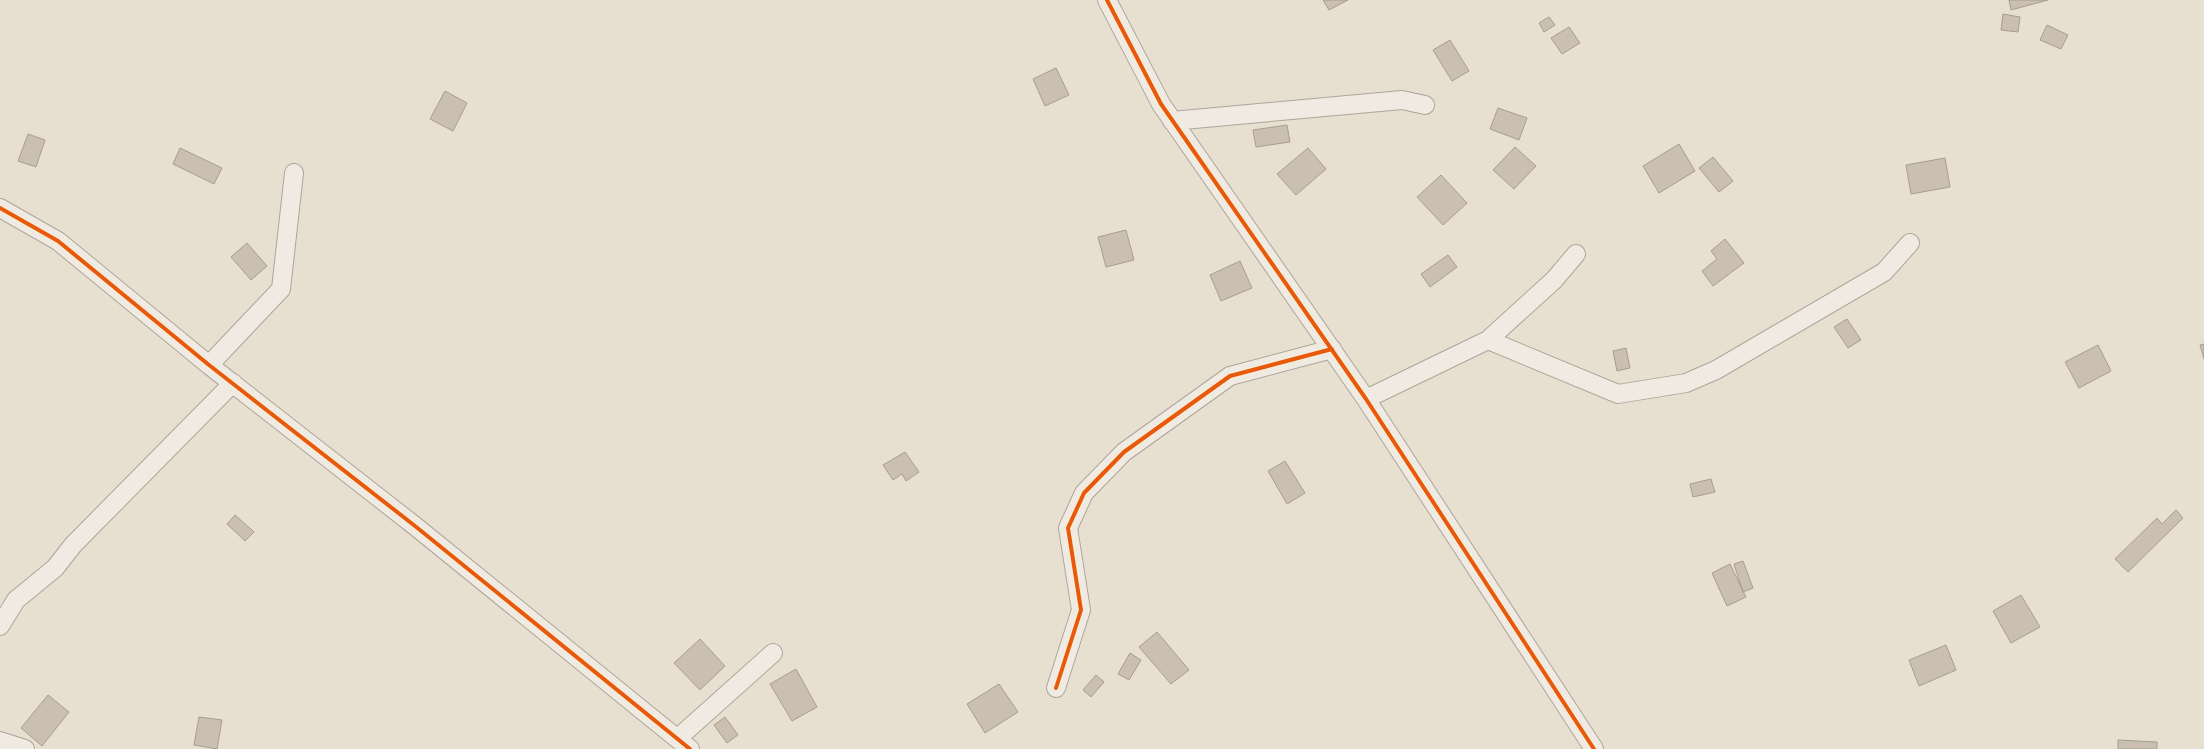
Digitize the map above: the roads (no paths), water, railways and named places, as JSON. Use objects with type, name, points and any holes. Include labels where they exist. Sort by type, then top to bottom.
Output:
[{"type":"street","points":[[1107,0],[1161,104],[1172,121],[1366,399],[1594,749]]},
{"type":"street","points":[[1172,121],[1402,100],[1425,106]]},
{"type":"street","points":[[209,365],[281,289],[294,173]]},
{"type":"street","points":[[0,208],[58,241],[209,365],[415,526],[684,744],[773,653]]},
{"type":"street","points":[[1488,340],[1618,394],[1686,383],[1716,370],[1884,272],[1910,243]]},
{"type":"street","points":[[1366,399],[1488,340],[1554,280],[1576,254]]},
{"type":"street","points":[[1056,688],[1081,610],[1068,528],[1084,493],[1124,452],[1230,376],[1332,349]]},
{"type":"street","points":[[0,626],[16,600],[55,568],[73,545],[233,383]]},
{"type":"street","points":[[0,741],[25,749]]}]
